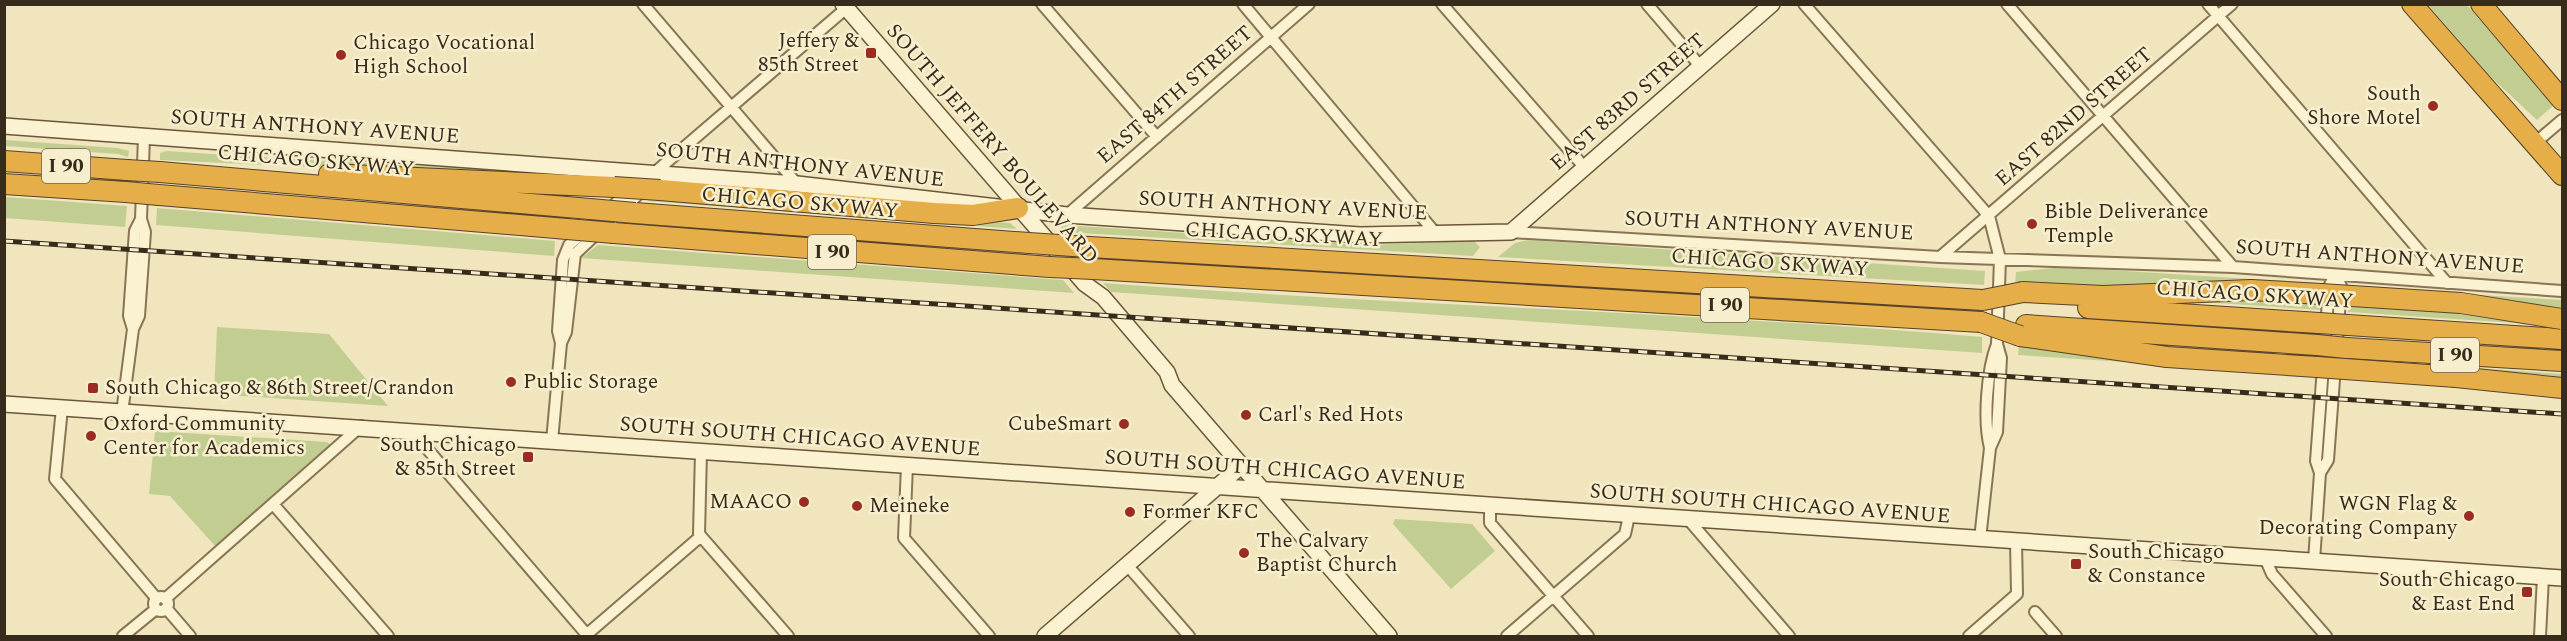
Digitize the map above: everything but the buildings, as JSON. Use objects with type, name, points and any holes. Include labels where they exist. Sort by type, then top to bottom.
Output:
[{"type":"highway","points":[[2412,4],[2562,175]]},
{"type":"highway","points":[[2481,4],[2562,100]]},
{"type":"highway","name":"CHICAGO SKYWAY","points":[[4,161],[210,176],[828,230],[1983,300],[2022,298],[2319,323],[2562,339]]},
{"type":"highway","points":[[210,176],[243,168],[614,187],[658,181],[934,213],[973,215],[1018,208]]},
{"type":"highway","name":"I 90","points":[[4,184],[1050,267],[1089,277],[1469,291],[1981,322],[2020,330],[2317,345],[2562,361]]},
{"type":"highway","points":[[2022,298],[2251,290],[2461,303],[2562,319]]},
{"type":"highway","points":[[2020,330],[2167,357],[2511,381],[2562,388]]},
{"type":"main road","name":"EAST 83RD STREET","points":[[1511,232],[1773,4]]},
{"type":"main road","name":"SOUTH JEFFERY BOULEVARD","points":[[846,6],[1018,208],[1089,277],[1094,303],[1160,378],[1172,385],[1389,636]]},
{"type":"main road","name":"SOUTH ANTHONY AVENUE","points":[[4,126],[658,181],[797,184],[1067,215],[1360,235],[1511,232]]},
{"type":"main road","name":"SOUTH SOUTH CHICAGO AVENUE","points":[[4,404],[361,426],[701,452],[2562,578]]},
{"type":"main road","points":[[1046,636],[1241,466]]},
{"type":"street","points":[[644,4],[797,184]]},
{"type":"street","points":[[1042,4],[1157,137]]},
{"type":"street","points":[[1243,4],[1437,235]]},
{"type":"street","name":"EAST 84TH STREET","points":[[1067,215],[1309,4]]},
{"type":"street","points":[[1442,4],[1585,168]]},
{"type":"street","points":[[1647,4],[1701,67]]},
{"type":"street","points":[[1804,4],[1989,216],[2000,259],[1997,344],[1992,358],[1987,422],[1990,448],[1980,538]]},
{"type":"street","points":[[2007,4],[2233,267]]},
{"type":"street","points":[[2208,4],[2447,283]]},
{"type":"street","name":"EAST 82ND STREET","points":[[1940,257],[2232,4]]},
{"type":"street","points":[[552,441],[561,343],[566,332],[575,254],[654,181],[658,181],[731,107],[846,6]]},
{"type":"street","points":[[2535,143],[2562,120]]},
{"type":"street","points":[[122,412],[133,329],[129,316],[135,231],[141,219],[144,137]]},
{"type":"street","name":"SOUTH ANTHONY AVENUE","points":[[1511,232],[1940,257],[2233,267],[2562,291]]},
{"type":"street","points":[[2314,561],[2320,473],[2328,460],[2341,286],[2335,275]]},
{"type":"street","points":[[62,408],[55,479],[190,636]]},
{"type":"street","points":[[123,636],[361,426]]},
{"type":"street","points":[[411,430],[587,636],[701,536]]},
{"type":"street","points":[[701,452],[701,536],[788,636]]},
{"type":"street","points":[[907,465],[904,538],[989,636]]},
{"type":"street","points":[[273,504],[388,636]]},
{"type":"street","points":[[1490,505],[1490,523],[1588,636]]},
{"type":"street","points":[[1507,636],[1625,534],[1629,516]]},
{"type":"street","points":[[1687,519],[1789,636]]},
{"type":"street","points":[[1969,636],[2017,594],[2016,541]]},
{"type":"street","points":[[2265,558],[2272,574],[2326,636]]},
{"type":"street","points":[[1127,565],[1189,636]]},
{"type":"street","points":[[2540,636],[2543,577]]},
{"type":"street","points":[[2035,612],[2056,636]]},
{"type":"green space","points":[[2428,5],[2467,5],[2554,105],[2537,120],[2491,77]]},
{"type":"green space","points":[[5,140],[117,148],[129,151],[128,157],[118,154],[5,146]]},
{"type":"green space","points":[[167,151],[620,177],[553,178],[160,160],[160,153]]},
{"type":"green space","points":[[653,196],[1010,223],[1017,229],[648,201]]},
{"type":"green space","points":[[5,197],[127,206],[125,227],[5,218]]},
{"type":"green space","points":[[157,208],[555,241],[554,256],[156,225]]},
{"type":"green space","points":[[1063,225],[1366,245],[1474,241],[1480,247],[1473,256],[1063,232],[1060,229]]},
{"type":"green space","points":[[1528,240],[1985,271],[1984,285],[1498,257],[1515,243]]},
{"type":"green space","points":[[598,245],[1063,280],[1074,293],[581,258]]},
{"type":"green space","points":[[2061,267],[2322,285],[2113,289],[2015,287],[2016,272]]},
{"type":"green space","points":[[1103,283],[1872,328],[1982,337],[1982,353],[1111,292]]},
{"type":"green space","points":[[2352,287],[2562,300],[2562,326],[2348,312]]},
{"type":"green space","points":[[2202,299],[2321,301],[2321,310],[2202,302]]},
{"type":"green space","points":[[217,327],[329,334],[388,406],[214,394]]},
{"type":"green space","points":[[2020,340],[2140,363],[2018,355]]},
{"type":"green space","points":[[2346,359],[2562,374],[2562,381],[2346,362]]},
{"type":"green space","points":[[155,431],[327,442],[330,444],[330,449],[216,547],[170,496],[149,494]]},
{"type":"green space","points":[[1395,519],[1472,524],[1495,551],[1451,589],[1393,524]]},
{"type":"railway","points":[[4,241],[2562,414]]},
{"type":"place","name":"Jeffery & 85th Street","points":[[871,53]]},
{"type":"place","name":"Chicago Vocational High School","points":[[341,55]]},
{"type":"place","name":"South Shore Motel","points":[[2433,106]]},
{"type":"place","name":"Bible Deliverance Temple","points":[[2032,224]]},
{"type":"place","name":"Public Storage","points":[[511,382]]},
{"type":"place","name":"South Chicago & 86th Street/Crandon","points":[[93,388]]},
{"type":"place","name":"Carl's Red Hots","points":[[1246,415]]},
{"type":"place","name":"CubeSmart","points":[[1124,424]]},
{"type":"place","name":"Oxford Community Center for Academics","points":[[91,436]]},
{"type":"place","name":"South Chicago & 85th Street","points":[[528,457]]},
{"type":"place","name":"MAACO","points":[[804,502]]},
{"type":"place","name":"Meineke","points":[[857,506]]},
{"type":"place","name":"Former KFC","points":[[1130,512]]},
{"type":"place","name":"WGN Flag & Decorating Company","points":[[2469,516]]},
{"type":"place","name":"The Calvary Baptist Church","points":[[1244,553]]},
{"type":"place","name":"South Chicago & Constance","points":[[2076,564]]},
{"type":"place","name":"South Chicago & East End","points":[[2527,592]]}]
